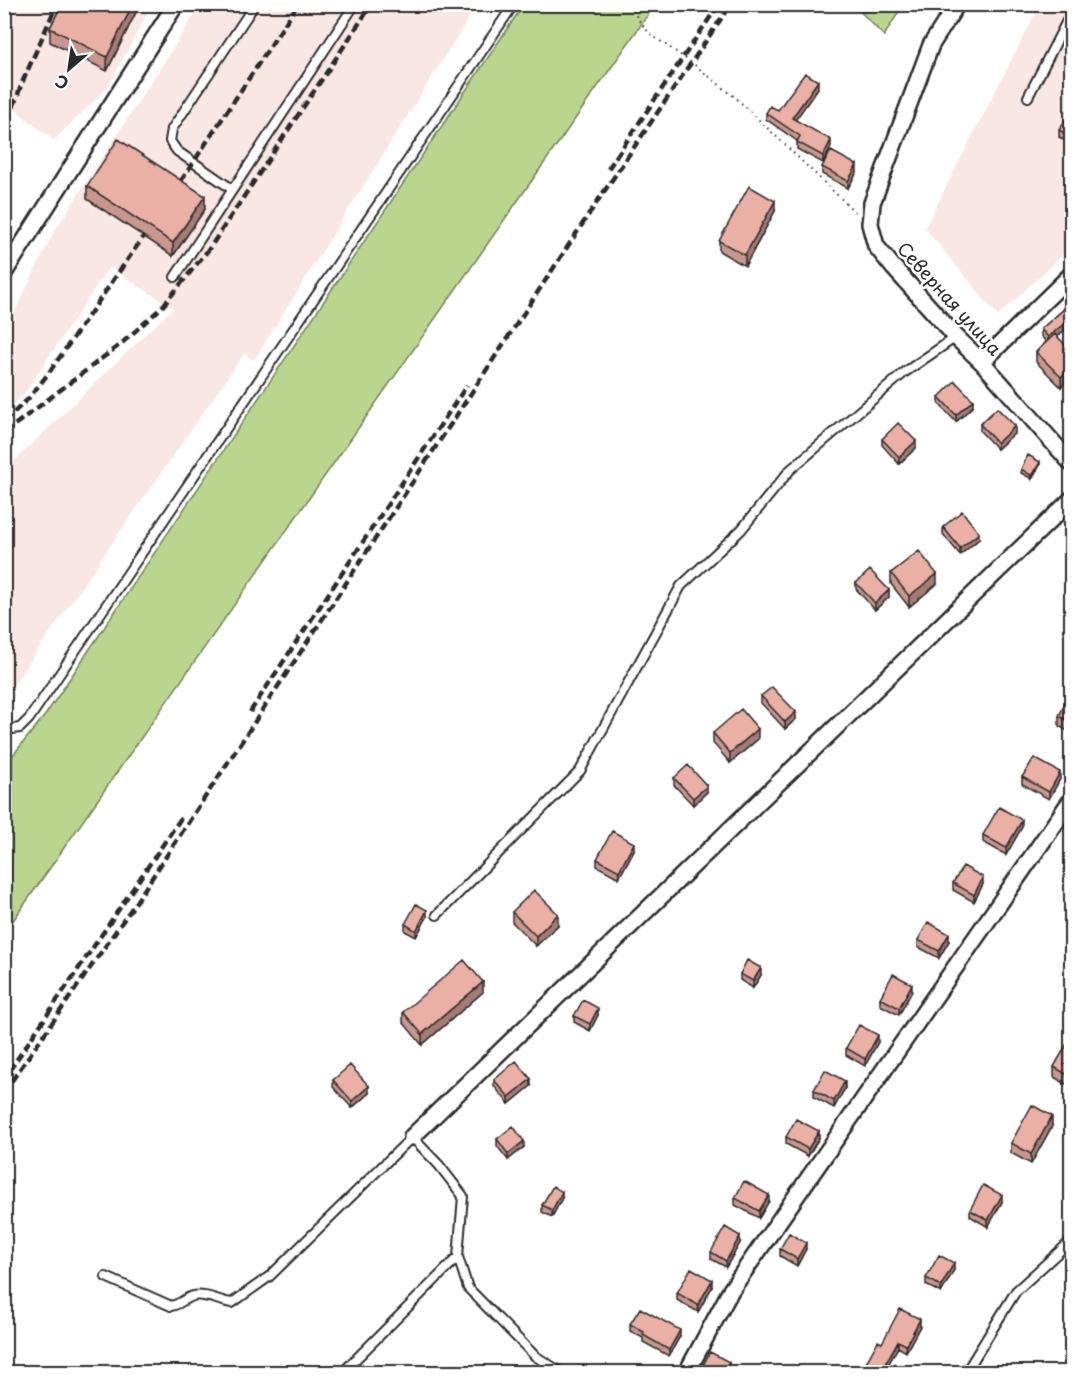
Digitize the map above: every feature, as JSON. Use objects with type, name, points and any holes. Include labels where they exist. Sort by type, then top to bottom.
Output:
[{"type":"street","points":[[4,273],[176,4]]},
{"type":"street","points":[[870,224],[872,203],[931,45],[957,4]]},
{"type":"street","name":"Северная улица","points":[[870,224],[876,246],[1071,464]]},
{"type":"street","points":[[982,362],[1071,274]]},
{"type":"street","points":[[412,1137],[1071,499]]},
{"type":"street","points":[[687,1372],[731,1290],[1071,799]]},
{"type":"lane","points":[[232,189],[177,151],[170,141],[172,129],[255,4]]},
{"type":"lane","points":[[175,277],[355,4]]},
{"type":"lane","points":[[4,730],[20,728],[29,719],[514,4]]},
{"type":"lane","points":[[1028,98],[1071,11]]},
{"type":"lane","points":[[437,915],[580,771],[681,586],[741,530],[790,470],[905,372],[956,337]]},
{"type":"lane","points":[[106,1277],[171,1306],[180,1304],[191,1296],[202,1295],[232,1304],[270,1276],[412,1137],[439,1165],[463,1196],[458,1257],[468,1288],[535,1356],[561,1372]]},
{"type":"lane","points":[[966,1372],[1016,1291],[1071,1240]]},
{"type":"lane","points":[[343,1372],[458,1257]]},
{"type":"path","points":[[632,4],[637,18],[650,34],[735,97],[849,207],[870,224]]},
{"type":"shaded area","points":[[4,5],[152,5],[107,88],[54,140],[5,102]]},
{"type":"shaded area","points":[[201,5],[477,5],[254,360],[244,354],[5,697],[5,470],[173,308],[109,267],[24,394],[5,414],[4,334],[54,232]]},
{"type":"shaded area","points":[[1040,5],[1071,5],[1071,247],[998,316],[925,228]]},
{"type":"green space","points":[[524,4],[655,5],[5,932],[5,765],[46,714]]},
{"type":"green space","points":[[854,5],[903,5],[884,36]]},
{"type":"building","points":[[62,4],[133,4],[107,57],[50,28]]},
{"type":"building","points":[[805,73],[818,81],[792,118],[831,140],[823,156],[797,142],[800,136],[766,113],[770,106],[778,110]]},
{"type":"building","points":[[1067,117],[1071,119],[1071,137],[1059,130]]},
{"type":"building","points":[[118,139],[205,196],[173,243],[87,186]]},
{"type":"building","points":[[831,151],[857,165],[848,181],[822,167]]},
{"type":"building","points":[[749,186],[775,201],[745,255],[719,241]]},
{"type":"building","points":[[1071,303],[1071,318],[1048,337],[1041,329]]},
{"type":"building","points":[[1055,334],[1071,351],[1071,366],[1061,377],[1036,352]]},
{"type":"building","points":[[955,381],[973,400],[956,415],[939,397]]},
{"type":"building","points":[[997,408],[1015,426],[997,443],[980,424]]},
{"type":"building","points":[[898,423],[916,441],[899,457],[882,439]]},
{"type":"building","points":[[1028,455],[1040,462],[1032,476],[1021,469]]},
{"type":"building","points":[[962,511],[979,533],[960,548],[943,527]]},
{"type":"building","points":[[919,551],[937,574],[909,596],[891,573]]},
{"type":"building","points":[[870,570],[889,590],[875,603],[856,583]]},
{"type":"building","points":[[772,687],[796,712],[785,722],[761,696]]},
{"type":"building","points":[[1071,693],[1071,723],[1059,716]]},
{"type":"building","points":[[741,709],[758,729],[730,753],[713,733]]},
{"type":"building","points":[[1034,758],[1060,772],[1049,792],[1022,777]]},
{"type":"building","points":[[688,765],[707,786],[693,798],[674,778]]},
{"type":"building","points":[[999,807],[1022,820],[1006,848],[983,835]]},
{"type":"building","points":[[612,831],[634,843],[619,871],[597,859]]},
{"type":"building","points":[[963,866],[983,877],[974,895],[953,883]]},
{"type":"building","points":[[534,890],[558,914],[536,936],[512,912]]},
{"type":"building","points":[[416,904],[427,910],[416,931],[405,924]]},
{"type":"building","points":[[928,922],[949,934],[939,951],[918,940]]},
{"type":"building","points":[[464,960],[483,982],[422,1034],[403,1012]]},
{"type":"building","points":[[747,960],[761,968],[753,981],[740,974]]},
{"type":"building","points":[[893,974],[912,984],[899,1008],[880,998]]},
{"type":"building","points":[[583,1000],[598,1008],[590,1024],[574,1016]]},
{"type":"building","points":[[859,1025],[878,1035],[865,1059],[846,1048]]},
{"type":"building","points":[[1071,1037],[1071,1077],[1054,1067]]},
{"type":"building","points":[[516,1061],[531,1079],[509,1097],[494,1080]]},
{"type":"building","points":[[350,1065],[369,1086],[352,1101],[333,1080]]},
{"type":"building","points":[[825,1070],[845,1081],[834,1101],[814,1090]]},
{"type":"building","points":[[1032,1105],[1052,1116],[1031,1154],[1011,1143]]},
{"type":"building","points":[[796,1119],[819,1131],[808,1149],[786,1137]]},
{"type":"building","points":[[513,1126],[524,1141],[508,1154],[497,1139]]},
{"type":"building","points":[[744,1181],[769,1195],[759,1211],[735,1198]]},
{"type":"building","points":[[983,1185],[1002,1195],[988,1220],[970,1210]]},
{"type":"building","points":[[553,1186],[562,1192],[552,1210],[542,1205]]},
{"type":"building","points":[[725,1227],[740,1236],[726,1261],[711,1252]]},
{"type":"building","points":[[789,1233],[806,1243],[797,1259],[780,1249]]},
{"type":"building","points":[[939,1255],[954,1263],[941,1286],[926,1278]]},
{"type":"building","points":[[691,1268],[712,1280],[698,1305],[677,1293]]},
{"type":"building","points":[[640,1308],[680,1330],[669,1350],[643,1335],[644,1332],[630,1324]]},
{"type":"building","points":[[900,1309],[920,1319],[906,1345],[898,1341],[881,1371],[866,1363],[878,1341],[882,1343]]},
{"type":"building","points":[[710,1352],[729,1362],[723,1372],[700,1371]]},
{"type":"railway","points":[[4,133],[22,83],[57,4]]},
{"type":"railway","points":[[173,193],[298,4]]},
{"type":"railway","points":[[4,433],[122,343],[162,307],[209,249],[372,4]]},
{"type":"railway","points":[[608,169],[719,4]]},
{"type":"railway","points":[[4,1092],[136,902],[597,202],[731,4]]},
{"type":"railway","points":[[4,422],[28,399],[48,374],[153,223]]},
{"type":"railway","points":[[250,712],[467,385]]},
{"type":"railway","points":[[9,1071],[181,818]]}]
